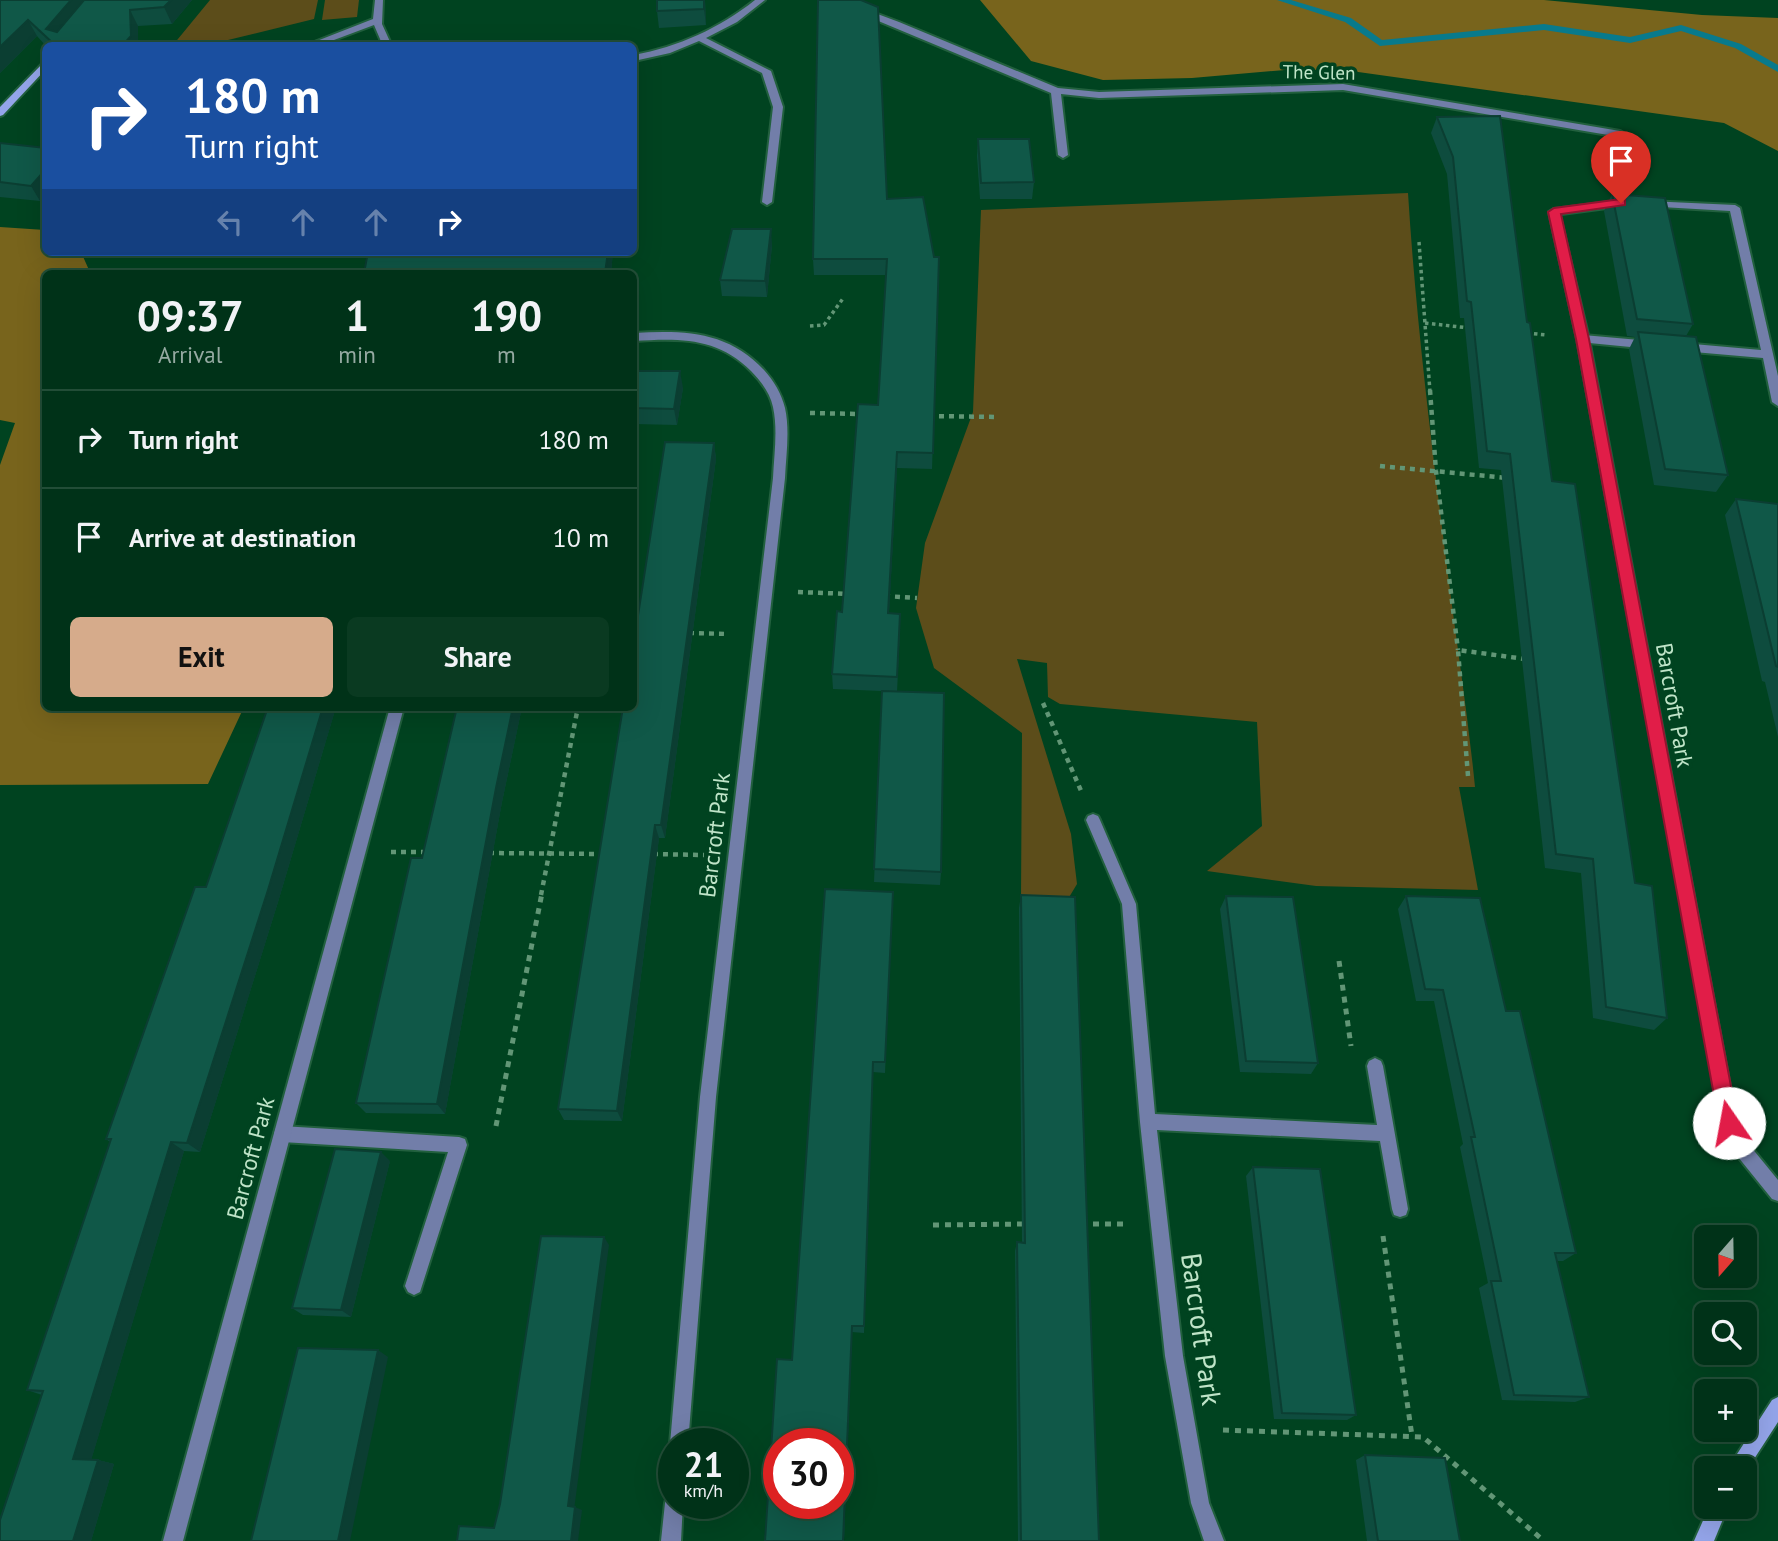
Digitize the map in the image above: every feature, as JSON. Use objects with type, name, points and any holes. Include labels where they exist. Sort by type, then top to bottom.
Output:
[{"type":"main road","points":[[0,113],[42,67]]},
{"type":"main road","points":[[1745,1456],[1778,1406]]},
{"type":"main road","points":[[1704,1541],[1713,1519]]},
{"type":"street","points":[[379,0],[376,21],[385,42]]},
{"type":"street","points":[[637,58],[648,57],[699,38],[761,0]]},
{"type":"street","name":"The Glen","points":[[832,0],[1056,91],[1099,95],[1343,87],[1620,134]]},
{"type":"street","points":[[319,42],[376,21]]},
{"type":"street","points":[[699,38],[766,71],[778,107],[767,202]]},
{"type":"street","points":[[1056,91],[1063,155]]},
{"type":"street","name":"Barcroft Park","points":[[1765,354],[1735,208],[1621,203],[1554,212],[1583,339],[1729,1123],[1736,1141],[1778,1193]]},
{"type":"street","name":"Barcroft Park","points":[[637,337],[684,338],[728,346],[765,380],[775,396],[781,417],[779,478],[708,1097],[680,1428]]},
{"type":"street","points":[[1583,339],[1661,345]]},
{"type":"street","points":[[1674,346],[1765,354],[1778,402]]},
{"type":"street","name":"Barcroft Park","points":[[173,1541],[396,711]]},
{"type":"street","name":"Barcroft Park","points":[[1093,820],[1129,904],[1148,1122],[1174,1356],[1200,1503],[1214,1541]]},
{"type":"street","points":[[1375,1066],[1400,1209]]},
{"type":"street","points":[[1148,1122],[1386,1133]]},
{"type":"street","points":[[282,1134],[459,1145],[414,1286]]},
{"type":"street","points":[[671,1541],[673,1519]]},
{"type":"path","points":[[1419,242],[1436,471],[1458,650],[1468,776]]},
{"type":"path","points":[[810,326],[824,325],[844,297]]},
{"type":"path","points":[[1425,323],[1479,328]]},
{"type":"path","points":[[1520,332],[1547,335]]},
{"type":"path","points":[[815,413],[867,414]]},
{"type":"path","points":[[920,415],[998,417]]},
{"type":"path","points":[[1380,466],[1515,479]]},
{"type":"path","points":[[786,591],[854,594]]},
{"type":"path","points":[[879,596],[918,597]]},
{"type":"path","points":[[685,633],[762,634]]},
{"type":"path","points":[[1458,650],[1537,661]]},
{"type":"path","points":[[1043,703],[1093,820]]},
{"type":"path","points":[[496,1126],[552,853],[577,711]]},
{"type":"path","points":[[359,852],[441,852]]},
{"type":"path","points":[[483,853],[604,854]]},
{"type":"path","points":[[644,854],[736,855]]},
{"type":"path","points":[[1339,961],[1352,1051]]},
{"type":"path","points":[[933,1225],[1040,1224]]},
{"type":"path","points":[[1066,1224],[1160,1224]]},
{"type":"path","points":[[1381,1224],[1412,1436]]},
{"type":"path","points":[[1217,1430],[1423,1437],[1544,1541]]},
{"type":"shaded area","points":[[210,0],[318,0],[314,19],[225,42],[175,42]]},
{"type":"shaded area","points":[[325,0],[359,0],[357,17],[322,20]]},
{"type":"shaded area","points":[[980,0],[1544,0],[1702,15],[1778,18],[1778,151],[1724,123],[1344,70],[1285,70],[1192,78],[1103,80],[1031,61]]},
{"type":"shaded area","points":[[1408,193],[1425,384],[1475,787],[1459,787],[1478,890],[1316,886],[1207,871],[1262,826],[1257,722],[1060,704],[1048,697],[1047,663],[1017,659],[1071,834],[1077,884],[1065,904],[1021,899],[1022,733],[934,668],[916,608],[925,543],[973,412],[981,210]]},
{"type":"shaded area","points":[[0,227],[42,230],[42,256],[83,256],[89,270],[42,270],[42,711],[242,711],[208,784],[0,785],[0,465],[15,423],[0,420]]},
{"type":"building","points":[[0,0],[71,0],[46,29],[57,32],[84,0],[171,0],[164,7],[130,10],[131,36],[126,42],[52,42],[28,20],[0,47]]},
{"type":"building","points":[[657,0],[704,0],[704,9],[657,11]]},
{"type":"building","points":[[818,0],[861,0],[878,7],[887,199],[923,197],[934,257],[939,257],[933,453],[897,452],[888,613],[900,614],[897,677],[832,674],[837,611],[842,612],[858,404],[878,405],[887,259],[813,259]]},
{"type":"building","points":[[1500,116],[1527,322],[1530,323],[1552,481],[1575,484],[1635,883],[1652,886],[1667,1018],[1606,1007],[1593,859],[1556,854],[1510,454],[1487,451],[1471,302],[1467,301],[1453,157],[1437,117]]},
{"type":"building","points":[[978,139],[1029,139],[1034,182],[981,183]]},
{"type":"building","points":[[0,143],[42,148],[42,174],[31,186],[0,182]]},
{"type":"building","points":[[1612,194],[1665,198],[1693,324],[1637,319]]},
{"type":"building","points":[[732,229],[771,229],[765,281],[720,280]]},
{"type":"building","points":[[367,256],[607,256],[605,270],[365,270]]},
{"type":"building","points":[[1638,332],[1696,337],[1728,475],[1665,469]]},
{"type":"building","points":[[637,371],[680,371],[674,409],[637,408]]},
{"type":"building","points":[[665,442],[714,443],[661,825],[655,825],[617,1111],[558,1109],[622,711],[637,711],[637,622]]},
{"type":"building","points":[[1736,499],[1778,504],[1778,667],[1776,666]]},
{"type":"building","points":[[882,691],[944,693],[941,872],[874,869]]},
{"type":"building","points":[[267,711],[322,711],[187,1143],[171,1142],[73,1459],[98,1460],[73,1541],[0,1541],[0,1520],[43,1391],[27,1390],[111,1139],[106,1139],[195,887],[206,887]]},
{"type":"building","points":[[456,711],[512,711],[437,1104],[356,1103],[411,858],[422,858]]},
{"type":"building","points":[[825,889],[893,892],[885,1062],[873,1062],[864,1326],[852,1326],[848,1428],[772,1428],[777,1359],[792,1360]]},
{"type":"building","points":[[1021,895],[1075,897],[1099,1541],[1021,1541],[1017,1242],[1025,1243]]},
{"type":"building","points":[[1226,896],[1293,897],[1318,1063],[1246,1061]]},
{"type":"building","points":[[1406,896],[1480,898],[1506,1011],[1520,1011],[1576,1253],[1555,1253],[1589,1397],[1514,1395],[1491,1281],[1501,1281],[1471,1137],[1475,1137],[1443,990],[1425,989]]},
{"type":"building","points":[[335,1149],[381,1152],[341,1310],[292,1308]]},
{"type":"building","points":[[1253,1167],[1320,1169],[1356,1415],[1282,1413]]},
{"type":"building","points":[[541,1236],[604,1237],[568,1506],[575,1507],[571,1541],[457,1541],[459,1526],[494,1528],[500,1504]]},
{"type":"building","points":[[298,1348],[378,1350],[338,1541],[251,1541]]},
{"type":"building","points":[[1365,1455],[1445,1458],[1460,1541],[1378,1541]]},
{"type":"building","points":[[766,1519],[844,1519],[843,1541],[765,1541]]},
{"type":"waterway","points":[[1281,0],[1348,20],[1380,43],[1544,27],[1630,40],[1681,28],[1738,46],[1778,69]]},
{"type":"route","points":[[1621,203],[1554,212],[1583,339],[1712,1047],[1729,1123]]}]
